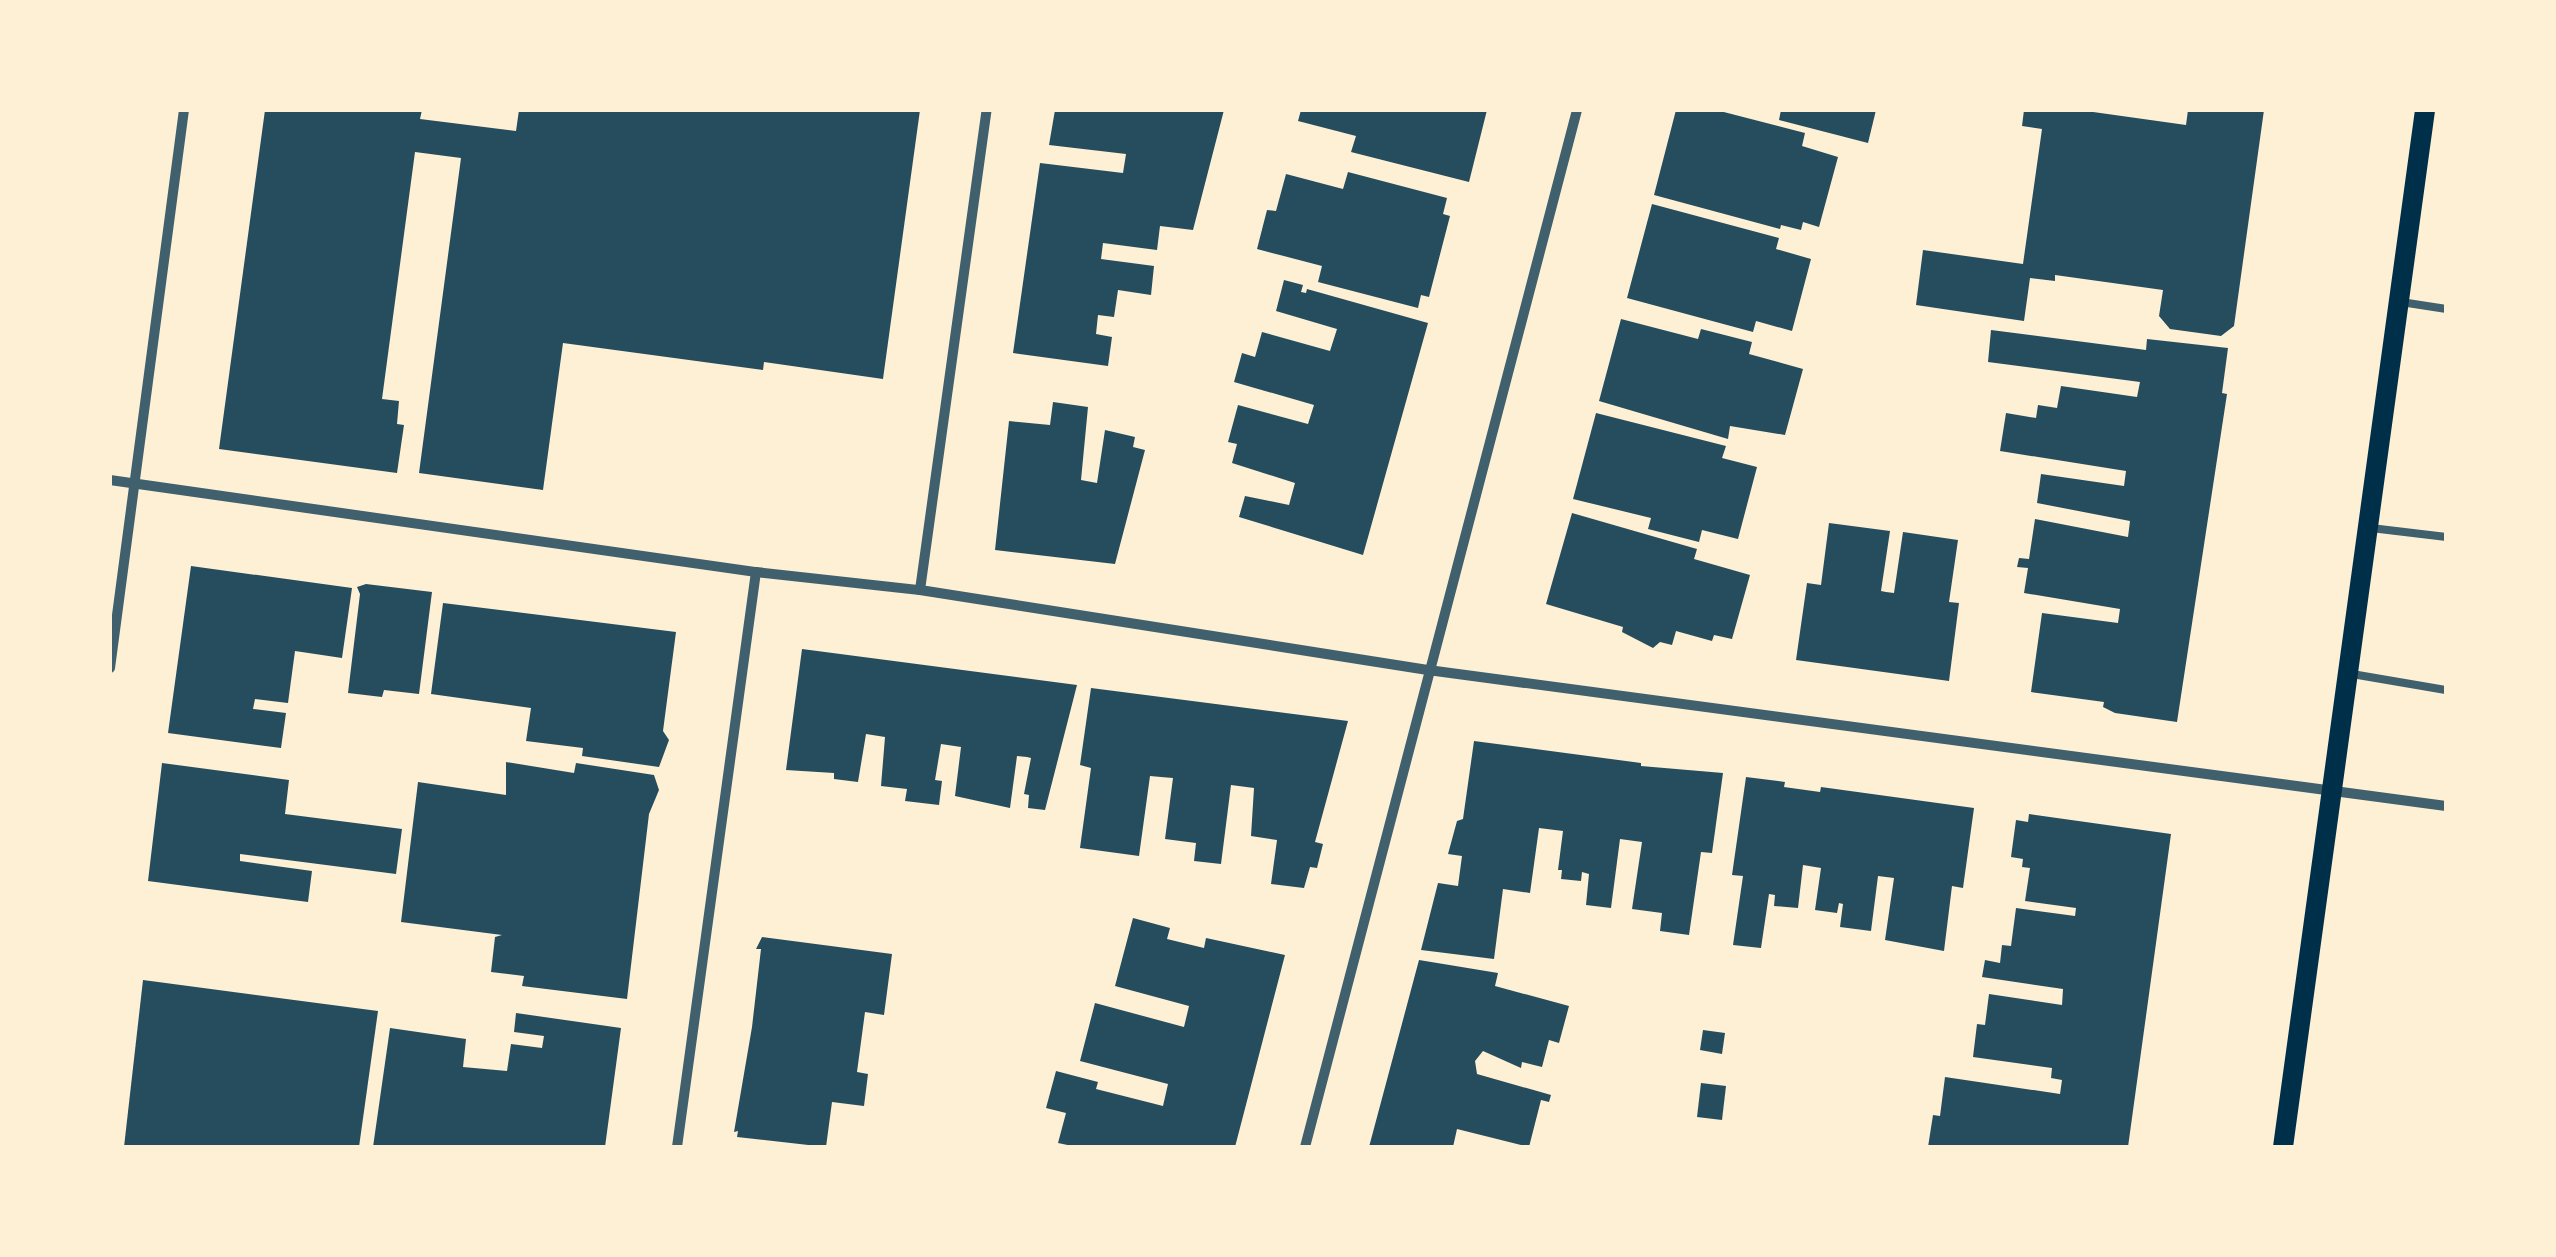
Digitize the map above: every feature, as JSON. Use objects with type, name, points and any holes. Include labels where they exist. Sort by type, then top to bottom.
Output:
[{"type":"main road","points":[[2282,1147],[2425,110]]},
{"type":"street","points":[[110,668],[184,110]]},
{"type":"street","points":[[920,590],[987,110]]},
{"type":"street","points":[[1304,1147],[1576,110]]},
{"type":"street","points":[[110,480],[756,572],[920,590],[1428,670],[2446,806]]},
{"type":"street","points":[[677,1147],[756,572]]},
{"type":"lane","points":[[2398,302],[2446,309]]},
{"type":"lane","points":[[2368,528],[2446,537]]},
{"type":"lane","points":[[2349,673],[2446,690]]},
{"type":"building","points":[[265,110],[422,110],[420,119],[516,131],[519,110],[920,110],[883,379],[764,362],[763,370],[563,343],[543,490],[419,473],[461,158],[415,152],[382,399],[399,401],[397,424],[404,425],[397,473],[219,449]]},
{"type":"building","points":[[1055,110],[1224,110],[1193,230],[1160,226],[1157,250],[1103,243],[1101,259],[1154,266],[1151,295],[1118,290],[1114,317],[1098,315],[1096,334],[1112,337],[1108,366],[1013,353],[1040,163],[1123,173],[1126,154],[1049,145]]},
{"type":"building","points":[[1301,110],[1487,110],[1469,182],[1351,152],[1356,136],[1298,121]]},
{"type":"building","points":[[1676,110],[1716,110],[1805,133],[1802,146],[1838,157],[1819,227],[1803,222],[1801,230],[1781,225],[1780,229],[1654,195]]},
{"type":"building","points":[[1781,110],[1876,110],[1868,143],[1779,120]]},
{"type":"building","points":[[2024,110],[2079,110],[2186,125],[2188,110],[2264,110],[2234,326],[2221,336],[2170,329],[2159,316],[2163,290],[2055,275],[2055,281],[2030,278],[2024,321],[1916,305],[1923,250],[2023,264],[2042,129],[2022,126]]},
{"type":"building","points":[[1348,172],[1447,198],[1443,214],[1450,216],[1429,297],[1421,295],[1418,308],[1318,282],[1322,266],[1257,249],[1267,210],[1276,211],[1286,174],[1343,189]]},
{"type":"building","points":[[1652,204],[1779,238],[1776,249],[1811,259],[1792,331],[1756,321],[1753,332],[1627,298]]},
{"type":"building","points":[[1284,280],[1303,285],[1301,292],[1306,293],[1307,289],[1428,323],[1363,555],[1239,517],[1245,496],[1289,505],[1295,483],[1232,463],[1237,444],[1228,442],[1238,405],[1308,424],[1314,405],[1234,382],[1242,353],[1255,357],[1262,332],[1330,351],[1337,329],[1276,311]]},
{"type":"building","points":[[1621,319],[1698,339],[1701,329],[1752,342],[1749,354],[1803,369],[1785,435],[1730,426],[1728,439],[1599,401]]},
{"type":"building","points":[[1991,330],[2146,350],[2147,339],[2228,348],[2222,393],[2227,394],[2177,722],[2115,713],[2103,707],[2104,702],[2031,692],[2042,613],[2118,623],[2120,609],[2024,593],[2028,568],[2017,567],[2019,558],[2029,559],[2035,519],[2128,537],[2130,521],[2037,503],[2041,474],[2124,486],[2126,471],[2000,451],[2006,413],[2036,418],[2038,405],[2057,408],[2061,386],[2137,397],[2140,382],[1988,362]]},
{"type":"building","points":[[1053,402],[1088,407],[1081,480],[1097,483],[1105,430],[1135,437],[1133,447],[1145,450],[1115,564],[995,550],[1009,421],[1050,425]]},
{"type":"building","points":[[1596,413],[1726,446],[1722,458],[1757,467],[1738,539],[1702,530],[1699,542],[1648,529],[1651,518],[1573,499]]},
{"type":"building","points":[[1572,513],[1697,549],[1694,559],[1750,575],[1732,639],[1714,635],[1712,641],[1676,631],[1672,645],[1660,642],[1653,648],[1622,632],[1623,627],[1546,604]]},
{"type":"building","points":[[1829,523],[1890,531],[1881,591],[1886,592],[1894,593],[1903,532],[1958,540],[1949,602],[1959,603],[1949,681],[1796,660],[1807,583],[1821,585]]},
{"type":"building","points":[[191,566],[352,588],[342,658],[295,651],[288,703],[255,699],[253,709],[286,713],[281,748],[168,733]]},
{"type":"building","points":[[366,584],[432,592],[419,694],[384,690],[382,697],[348,693],[360,594],[357,587]]},
{"type":"building","points":[[443,603],[676,632],[663,731],[669,740],[659,767],[582,756],[583,748],[526,741],[531,708],[431,694]]},
{"type":"building","points":[[802,649],[1077,685],[1045,810],[1028,808],[1029,795],[1024,794],[1031,758],[1027,757],[1017,756],[1010,808],[955,796],[961,747],[941,744],[935,780],[942,781],[939,805],[905,801],[907,789],[881,786],[885,737],[866,734],[858,782],[834,779],[834,773],[786,770]]},
{"type":"building","points":[[1091,688],[1348,721],[1315,842],[1323,844],[1317,868],[1310,867],[1304,888],[1271,884],[1277,840],[1251,836],[1254,788],[1231,785],[1221,864],[1194,861],[1196,843],[1165,839],[1173,778],[1150,776],[1139,856],[1080,848],[1091,768],[1080,765]]},
{"type":"building","points":[[1474,741],[1641,766],[1723,773],[1712,853],[1701,852],[1689,935],[1660,931],[1662,913],[1632,909],[1642,842],[1620,839],[1611,908],[1586,905],[1589,874],[1582,872],[1581,881],[1561,879],[1562,870],[1558,870],[1563,831],[1539,828],[1530,893],[1503,889],[1494,959],[1421,950],[1438,883],[1458,886],[1462,856],[1448,854],[1457,821],[1463,819]]},
{"type":"building","points":[[506,762],[574,773],[576,763],[654,775],[659,790],[649,814],[627,999],[522,986],[524,976],[491,972],[495,937],[502,935],[401,922],[418,782],[506,795]]},
{"type":"building","points":[[162,763],[289,780],[285,814],[402,829],[396,874],[240,854],[240,861],[312,871],[308,902],[148,881]]},
{"type":"building","points":[[1746,777],[1820,792],[1821,787],[1974,808],[1963,888],[1952,886],[1944,951],[1885,940],[1894,878],[1878,876],[1871,931],[1840,927],[1843,904],[1839,903],[1837,913],[1815,910],[1821,868],[1803,865],[1798,908],[1774,906],[1775,895],[1769,894],[1761,948],[1733,945],[1743,876],[1732,875]]},
{"type":"building","points":[[2029,814],[2171,834],[2128,1147],[1928,1147],[1933,1115],[1940,1116],[1945,1077],[2060,1094],[2062,1080],[2051,1078],[2052,1068],[1973,1057],[1977,1024],[1985,1025],[1989,994],[2062,1005],[2063,989],[1982,977],[1985,960],[2000,963],[2002,945],[2011,946],[2016,908],[2075,916],[2076,908],[2025,901],[2030,868],[2022,867],[2023,859],[2011,857],[2016,820],[2028,822]]},
{"type":"building","points":[[1133,918],[1170,928],[1167,939],[1204,948],[1206,938],[1285,955],[1235,1147],[1077,1147],[1058,1143],[1066,1113],[1046,1108],[1056,1071],[1098,1082],[1096,1089],[1163,1106],[1168,1084],[1080,1061],[1095,1003],[1184,1027],[1189,1006],[1115,986]]},
{"type":"building","points":[[762,937],[892,954],[884,1015],[865,1012],[857,1072],[868,1074],[864,1106],[832,1102],[826,1147],[737,1137],[738,1131],[734,1132],[752,1027],[761,949],[756,949]]},
{"type":"building","points":[[1419,960],[1498,973],[1495,986],[1569,1006],[1559,1043],[1549,1040],[1542,1067],[1522,1062],[1521,1068],[1483,1051],[1475,1061],[1477,1074],[1551,1095],[1549,1102],[1541,1100],[1529,1147],[1457,1129],[1453,1147],[1369,1147]]},
{"type":"building","points":[[143,980],[378,1011],[359,1147],[124,1147]]},
{"type":"building","points":[[516,1013],[621,1028],[605,1147],[373,1147],[390,1028],[466,1039],[463,1067],[507,1071],[511,1044],[542,1048],[544,1036],[514,1032]]},
{"type":"building","points":[[1703,1030],[1725,1033],[1722,1054],[1700,1050]]},
{"type":"building","points":[[1701,1083],[1726,1086],[1722,1120],[1697,1117]]}]
